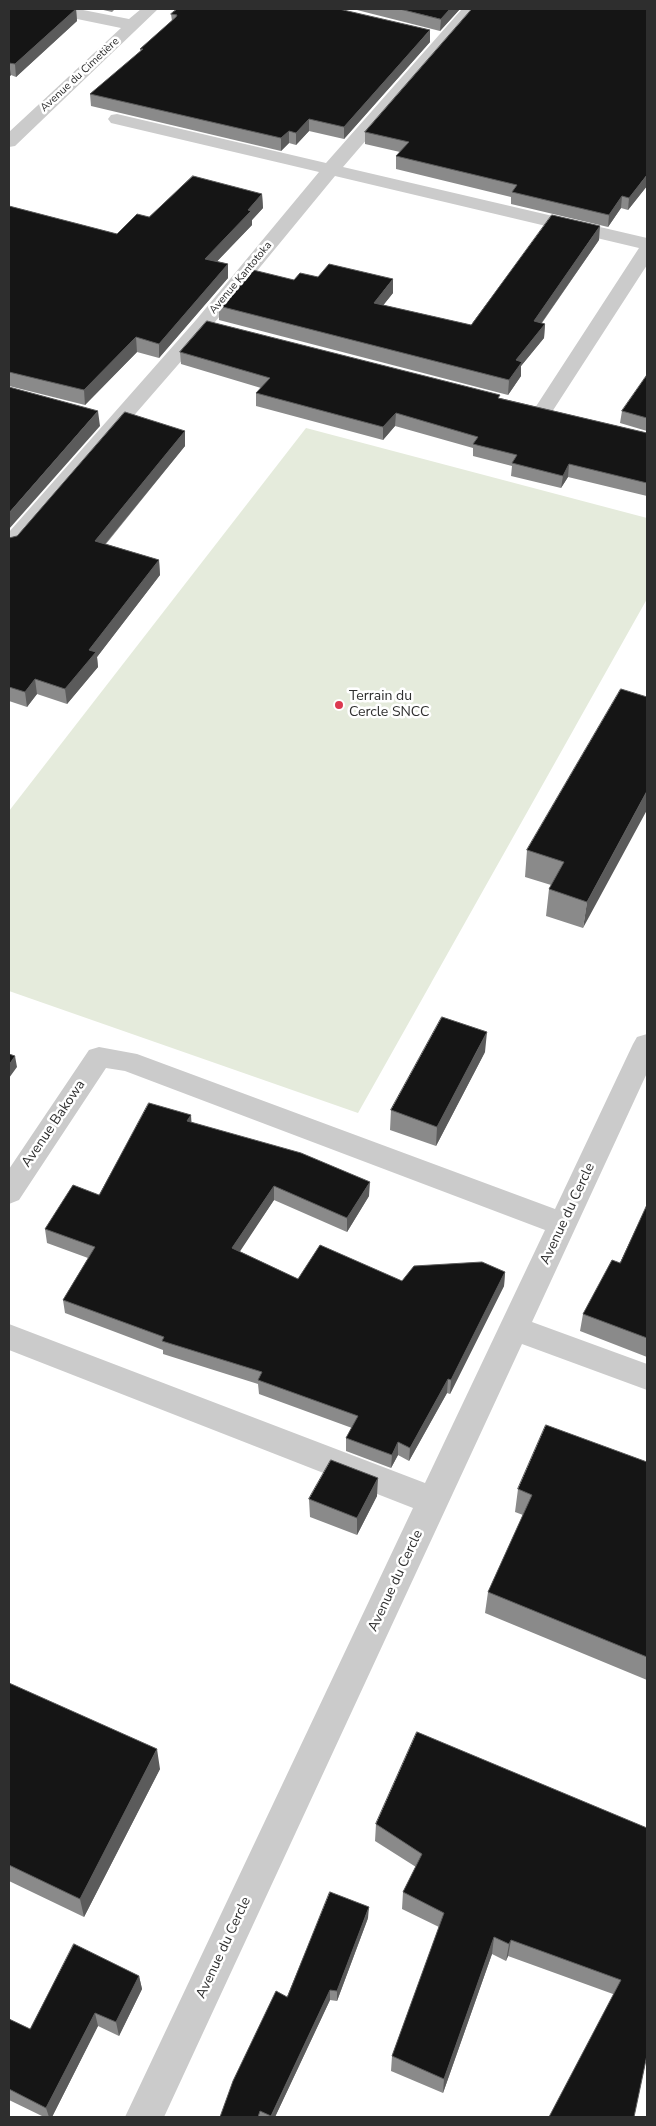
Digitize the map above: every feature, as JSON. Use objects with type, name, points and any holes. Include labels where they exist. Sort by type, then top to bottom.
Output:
[{"type":"street","points":[[54,9],[132,26]]},
{"type":"street","name":"Avenue du Cimetière","points":[[9,142],[150,9]]},
{"type":"street","name":"Avenue Kantotoka","points":[[9,544],[108,419],[212,326],[435,37],[471,9]]},
{"type":"street","points":[[117,119],[647,244]]},
{"type":"street","points":[[543,412],[647,250]]},
{"type":"street","name":"Avenue du Cercle","points":[[144,2117],[647,1044]]},
{"type":"street","name":"Avenue Bakowa","points":[[9,1192],[99,1057],[127,1061],[563,1224]]},
{"type":"street","points":[[514,1328],[647,1378]]},
{"type":"street","points":[[9,1337],[434,1501]]},
{"type":"green space","name":"Terrain du Cercle SNCC","points":[[306,428],[647,518],[647,599],[358,1113],[9,991],[9,811]]},
{"type":"building","points":[[9,9],[76,9],[15,64],[9,63]]},
{"type":"building","points":[[177,9],[339,9],[430,30],[344,127],[309,119],[296,133],[289,131],[281,138],[90,94],[143,49],[140,49],[176,17],[177,15],[171,14]]},
{"type":"building","points":[[400,9],[450,9],[441,19]]},
{"type":"building","points":[[472,9],[647,9],[647,175],[629,198],[622,196],[609,215],[512,192],[517,185],[396,156],[409,142],[365,132]]},
{"type":"building","points":[[193,176],[262,194],[248,210],[251,211],[205,259],[228,264],[159,344],[136,337],[84,390],[9,372],[9,206],[117,234],[137,214],[149,217]]},
{"type":"building","points":[[552,215],[600,226],[534,321],[545,324],[516,360],[522,362],[509,380],[219,306],[249,269],[294,280],[300,273],[318,277],[329,264],[393,279],[374,303],[471,325]]},
{"type":"building","points":[[207,321],[500,395],[498,398],[647,433],[647,483],[569,464],[563,476],[512,463],[517,455],[473,444],[478,437],[396,413],[383,427],[256,393],[270,378],[180,352]]},
{"type":"building","points":[[647,375],[647,418],[622,411]]},
{"type":"building","points":[[9,387],[98,411],[9,513]]},
{"type":"building","points":[[125,412],[185,431],[95,541],[159,560],[89,650],[96,652],[65,689],[35,679],[25,692],[9,687],[9,538],[17,536]]},
{"type":"building","points":[[621,689],[647,697],[647,791],[587,902],[549,889],[564,862],[527,850]]},
{"type":"building","points":[[442,1017],[487,1032],[437,1127],[391,1110]]},
{"type":"building","points":[[9,1054],[15,1056],[9,1065]]},
{"type":"building","points":[[149,1103],[191,1115],[187,1121],[301,1153],[370,1182],[347,1218],[274,1186],[232,1248],[298,1279],[320,1245],[402,1281],[414,1266],[482,1262],[505,1272],[451,1380],[448,1379],[410,1448],[398,1442],[392,1455],[346,1438],[358,1416],[258,1380],[262,1372],[162,1341],[164,1337],[63,1300],[95,1247],[45,1229],[73,1185],[99,1195]]},
{"type":"building","points":[[647,1205],[647,1338],[583,1314],[612,1260],[620,1263]]},
{"type":"building","points":[[546,1425],[647,1462],[647,1657],[488,1592],[532,1495],[518,1489]]},
{"type":"building","points":[[331,1460],[378,1478],[357,1518],[309,1499]]},
{"type":"building","points":[[9,1683],[157,1749],[80,1899],[9,1865]]},
{"type":"building","points":[[417,1732],[647,1828],[647,2055],[634,2117],[549,2117],[621,1980],[511,1940],[509,1944],[494,1937],[444,2079],[392,2056],[444,1913],[403,1892],[422,1854],[376,1824]]},
{"type":"building","points":[[330,1892],[369,1907],[337,1991],[330,1990],[271,2116],[260,2111],[258,2117],[220,2117],[233,2081],[276,1991],[287,1997]]},
{"type":"building","points":[[74,1944],[139,1976],[116,2022],[95,2013],[46,2108],[9,2089],[9,2019],[30,2029]]},
{"type":"place","name":"Terrain du Cercle SNCC","points":[[339,705]]}]
